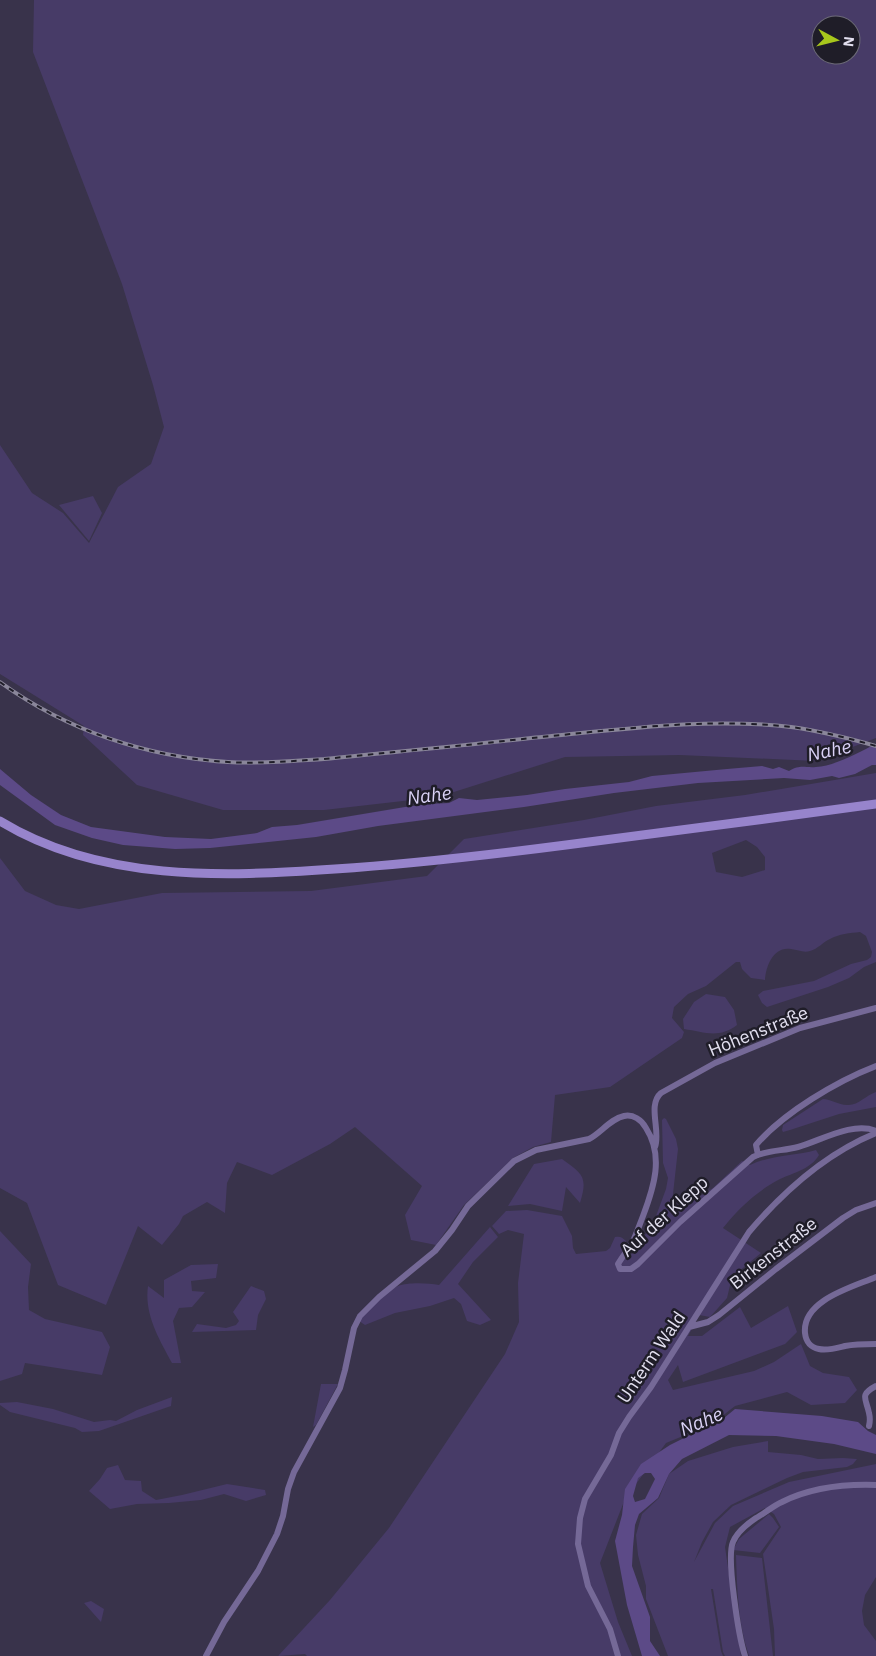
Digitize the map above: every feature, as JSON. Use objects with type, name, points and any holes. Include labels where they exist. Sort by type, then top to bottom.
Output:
[{"type":"main road","points":[[0,821],[47,844],[96,860],[136,868],[209,873],[294,872],[404,864],[520,851],[876,804]]},
{"type":"street","name":"Höhenstraße","points":[[658,1096],[715,1063],[800,1028],[876,1008]]},
{"type":"street","points":[[876,1066],[839,1082],[794,1112],[756,1145],[758,1155],[798,1147],[846,1131],[864,1129],[876,1132]]},
{"type":"street","name":"Auf der Klepp","points":[[658,1096],[655,1106],[657,1139],[654,1184],[634,1238],[618,1264],[620,1269],[631,1269],[638,1264],[680,1222],[748,1160],[758,1155]]},
{"type":"street","name":"Auf der Klepp","points":[[206,1656],[224,1622],[258,1571],[277,1534],[294,1472],[340,1388],[354,1328],[360,1316],[371,1304],[435,1251],[468,1206],[514,1161],[536,1150],[589,1139],[623,1116],[633,1117],[644,1124],[655,1147]]},
{"type":"street","name":"Unterm Wald","points":[[618,1656],[610,1629],[588,1586],[578,1544],[580,1518],[585,1499],[610,1455],[628,1417],[651,1387],[749,1232],[761,1217],[787,1192],[840,1152],[876,1132]]},
{"type":"street","name":"Birkenstraße","points":[[689,1327],[708,1322],[719,1315],[843,1218],[856,1210],[876,1203]]},
{"type":"street","points":[[876,1277],[823,1301],[812,1311],[805,1328],[807,1341],[810,1346],[821,1350],[853,1345],[876,1344]]},
{"type":"street","points":[[869,1426],[870,1415],[865,1404],[865,1397],[868,1390],[876,1386]]},
{"type":"street","points":[[745,1656],[734,1598],[731,1554],[732,1544],[736,1536],[750,1522],[771,1508],[796,1496],[842,1486],[876,1485]]},
{"type":"shaded area","points":[[34,0],[876,0],[876,738],[816,761],[680,755],[565,757],[438,797],[324,810],[223,810],[137,785],[83,735],[84,726],[0,674],[0,445],[32,493],[63,513],[89,543],[118,487],[151,464],[164,427],[122,284],[33,52]]},
{"type":"shaded area","points":[[93,496],[102,513],[89,541],[59,505]]},
{"type":"shaded area","points":[[876,744],[876,765],[872,765],[855,774],[839,778],[832,776],[810,780],[784,778],[698,783],[378,826],[316,837],[210,848],[175,849],[123,845],[92,838],[55,825],[0,785],[0,769],[31,795],[61,815],[91,827],[165,837],[211,839],[257,833],[272,827],[297,825],[405,807],[449,803],[459,798],[477,800],[527,795],[629,782],[652,776],[762,766],[773,769],[779,767],[789,771],[800,767],[816,767],[831,764]]},
{"type":"shaded area","points":[[876,773],[876,962],[864,967],[849,978],[828,987],[767,1007],[762,1003],[758,995],[763,991],[814,981],[851,964],[867,960],[871,957],[872,952],[866,936],[860,932],[841,935],[808,952],[791,949],[780,950],[769,963],[765,980],[751,978],[742,969],[740,962],[736,962],[706,986],[688,994],[674,1007],[672,1018],[684,1032],[682,1038],[610,1087],[555,1095],[551,1142],[533,1147],[513,1158],[464,1205],[436,1245],[411,1240],[405,1215],[422,1186],[355,1127],[330,1144],[272,1175],[237,1162],[227,1183],[225,1213],[207,1202],[183,1216],[162,1245],[138,1226],[106,1305],[58,1285],[27,1203],[0,1188],[0,858],[25,891],[56,905],[79,909],[162,893],[311,891],[427,876],[464,839],[584,820],[656,806],[745,795]],"holes":[[[746,840],[757,847],[765,857],[765,870],[742,877],[716,872],[712,853]]]},
{"type":"shaded area","points":[[706,994],[725,997],[734,1010],[737,1025],[718,1033],[705,1033],[684,1029],[683,1019],[694,1002]]},
{"type":"shaded area","points":[[876,1092],[876,1107],[839,1114],[783,1132],[782,1130],[783,1125],[823,1099],[851,1105]]},
{"type":"shaded area","points":[[664,1118],[676,1139],[678,1149],[672,1203],[676,1205],[702,1195],[713,1188],[742,1161],[750,1165],[766,1159],[816,1150],[819,1155],[807,1167],[780,1179],[756,1195],[723,1228],[761,1253],[732,1277],[727,1298],[710,1317],[699,1315],[688,1336],[702,1336],[740,1307],[751,1328],[788,1306],[797,1332],[785,1344],[683,1382],[678,1365],[668,1380],[673,1390],[754,1371],[774,1362],[801,1344],[810,1366],[823,1373],[849,1377],[857,1390],[845,1403],[811,1405],[787,1392],[735,1406],[712,1424],[666,1443],[625,1499],[600,1563],[618,1622],[632,1656],[307,1656],[305,1654],[278,1656],[330,1600],[389,1528],[505,1354],[519,1322],[518,1283],[524,1234],[508,1230],[499,1234],[492,1226],[506,1211],[527,1210],[562,1216],[572,1236],[573,1248],[576,1254],[606,1251],[610,1248],[615,1237],[618,1237],[626,1241],[622,1256],[632,1254],[636,1251],[656,1216],[666,1189],[668,1178],[663,1163],[662,1120]]},
{"type":"shaded area","points":[[562,1159],[582,1177],[584,1187],[580,1203],[566,1187],[562,1211],[530,1204],[508,1206],[534,1164]]},
{"type":"shaded area","points":[[490,1227],[498,1237],[473,1262],[458,1284],[491,1320],[480,1325],[467,1321],[461,1304],[454,1298],[430,1306],[395,1313],[365,1325],[359,1321],[383,1296],[398,1286],[418,1283],[439,1285]]},
{"type":"shaded area","points":[[0,1231],[31,1264],[28,1287],[29,1310],[45,1319],[102,1332],[110,1347],[102,1375],[25,1363],[22,1374],[0,1381]]},
{"type":"shaded area","points":[[218,1264],[216,1278],[191,1281],[192,1291],[205,1292],[192,1307],[179,1308],[173,1321],[181,1363],[172,1363],[150,1316],[147,1296],[148,1286],[164,1298],[164,1280],[191,1265]]},
{"type":"shaded area","points":[[251,1286],[264,1291],[266,1299],[258,1315],[256,1330],[192,1332],[197,1324],[226,1328],[236,1325],[239,1321],[233,1312]]},
{"type":"shaded area","points":[[321,1384],[338,1384],[316,1425],[313,1427]]},
{"type":"shaded area","points":[[172,1397],[171,1406],[99,1431],[82,1432],[75,1428],[10,1412],[0,1405],[0,1403],[17,1402],[53,1409],[94,1422],[116,1421],[137,1410]]},
{"type":"shaded area","points":[[735,1409],[822,1416],[858,1422],[876,1435],[876,1454],[834,1444],[776,1436],[729,1435],[682,1459],[669,1474],[658,1498],[639,1514],[635,1525],[632,1566],[650,1617],[650,1641],[660,1656],[642,1656],[627,1605],[615,1541],[622,1515],[625,1489],[641,1464],[670,1445],[718,1423]],"holes":[[[645,1473],[651,1473],[655,1479],[645,1499],[635,1502],[633,1496],[638,1478]]]},
{"type":"shaded area","points":[[768,1441],[768,1452],[801,1455],[818,1459],[857,1459],[847,1467],[803,1472],[731,1505],[713,1522],[694,1562],[715,1523],[733,1506],[789,1482],[876,1464],[876,1577],[865,1595],[862,1611],[864,1625],[876,1641],[876,1656],[775,1656],[774,1629],[763,1554],[781,1527],[774,1514],[765,1508],[730,1527],[725,1547],[741,1656],[725,1656],[723,1652],[713,1589],[711,1589],[723,1656],[668,1656],[646,1599],[646,1586],[638,1555],[636,1535],[642,1514],[659,1498],[669,1474],[688,1461],[733,1447]]},
{"type":"shaded area","points":[[118,1465],[125,1480],[141,1481],[142,1491],[156,1500],[227,1484],[265,1490],[266,1495],[246,1501],[224,1494],[201,1500],[137,1504],[110,1509],[89,1491],[107,1468]]},
{"type":"shaded area","points":[[769,1514],[779,1527],[760,1553],[733,1550],[739,1539]]},
{"type":"shaded area","points":[[736,1555],[762,1558],[773,1656],[749,1656],[740,1619]]},
{"type":"shaded area","points":[[91,1601],[104,1609],[101,1622],[84,1603]]},
{"type":"railway","points":[[0,682],[52,714],[108,738],[167,754],[228,762],[324,759],[628,728],[726,723],[791,727],[834,735],[876,746]]},
{"type":"water label","name":"Nahe","points":[[829,750]]},
{"type":"water label","name":"Nahe","points":[[429,795]]},
{"type":"water label","name":"Nahe","points":[[701,1421]]}]
